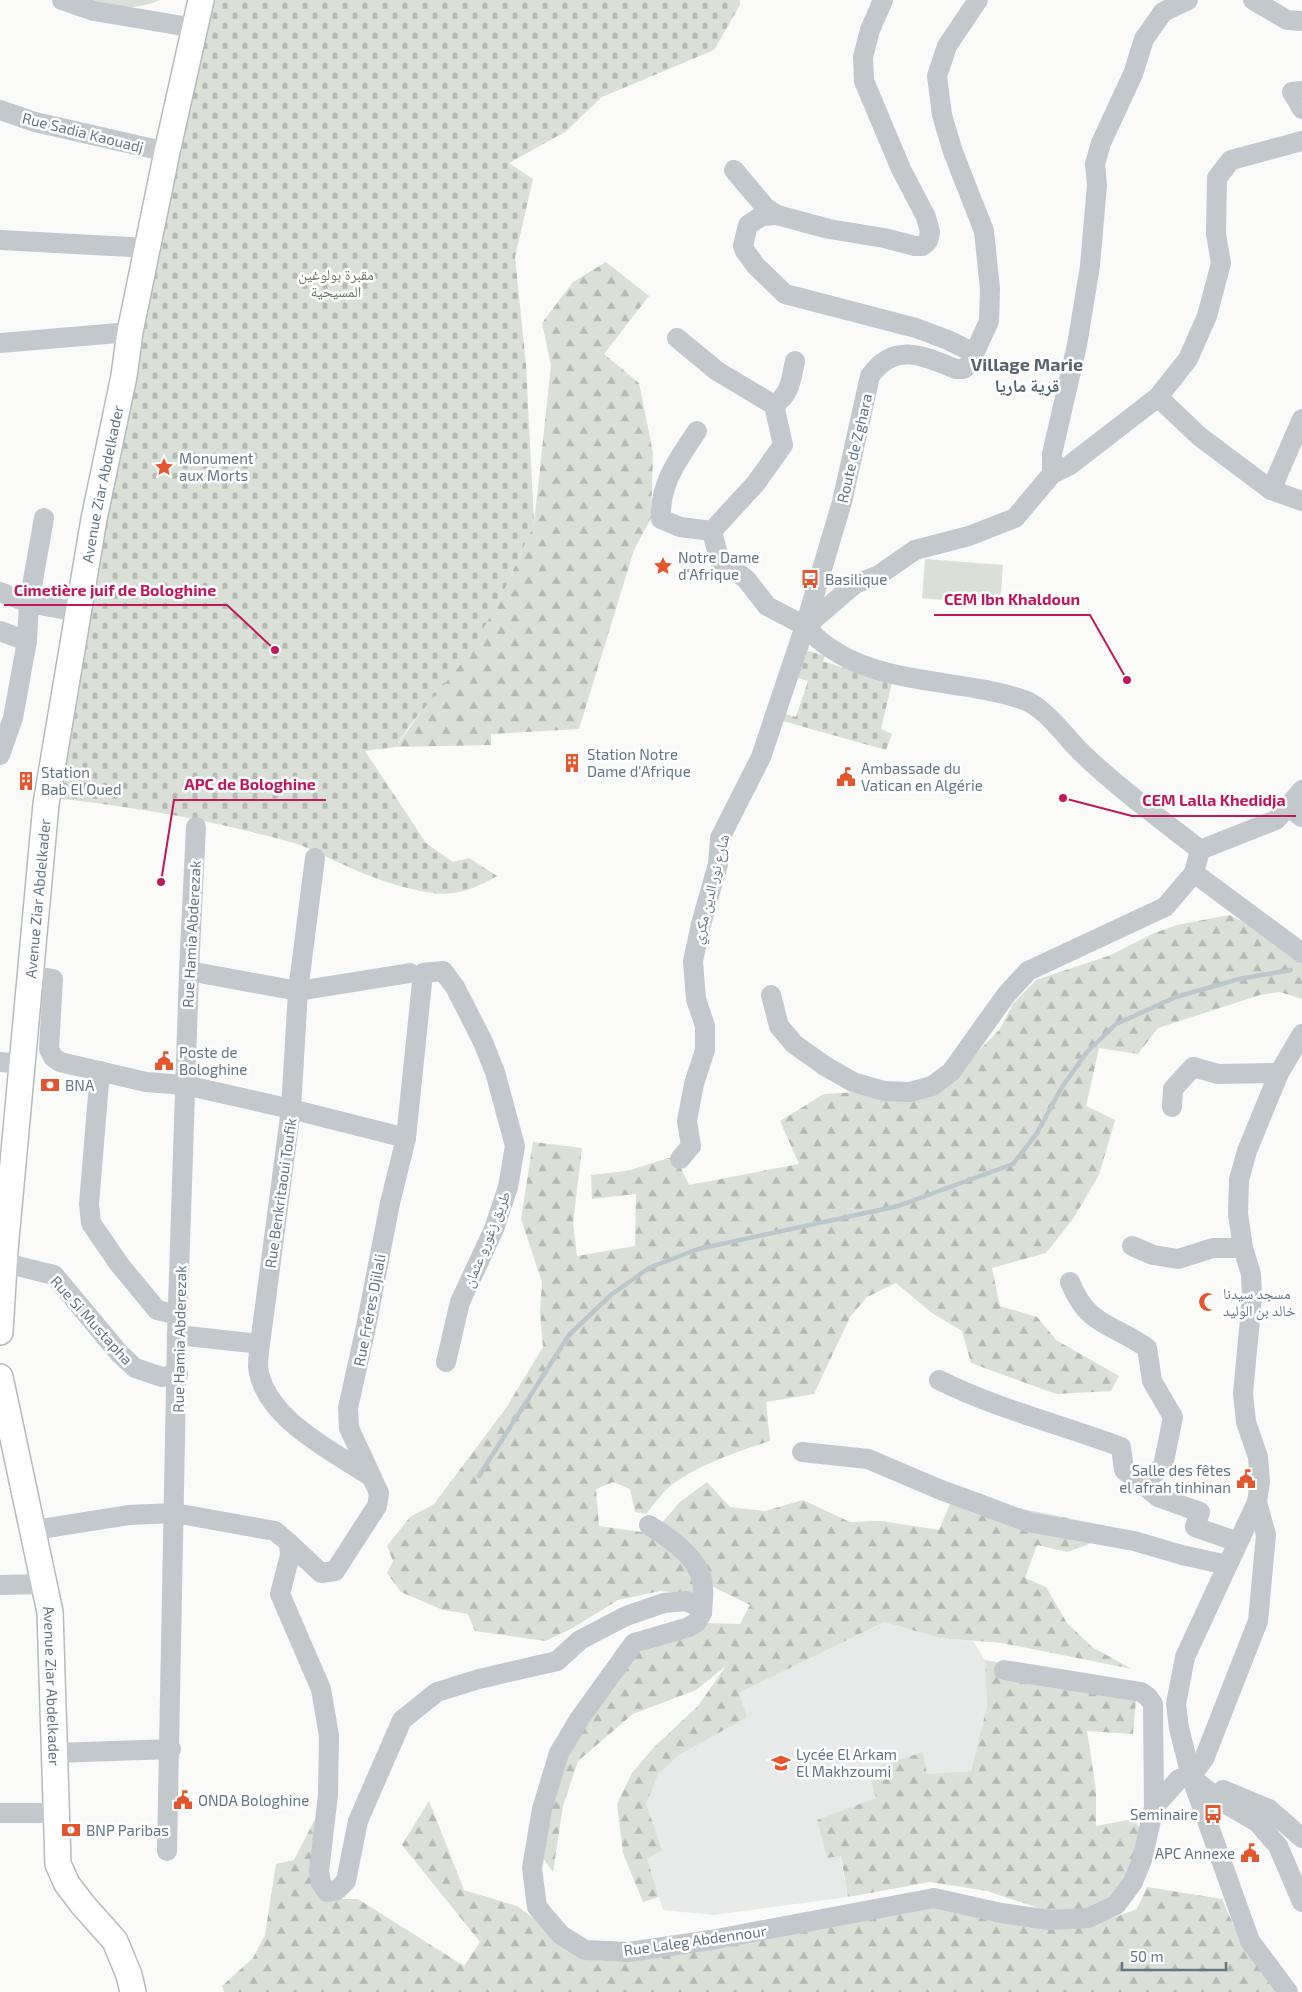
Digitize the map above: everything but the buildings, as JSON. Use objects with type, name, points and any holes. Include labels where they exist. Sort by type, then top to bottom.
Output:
[{"type":"main road","name":"Avenue Ziar Abdelkader","points":[[0,1332],[11,1063],[30,975],[46,804],[94,519],[124,376],[130,332],[201,0]]},
{"type":"main road","name":"Avenue Ziar Abdelkader","points":[[0,1377],[2,1396],[34,1530],[50,1612],[58,1864],[68,1884],[83,1906],[115,1941],[131,1984]]},
{"type":"street","points":[[62,0],[94,11],[195,28]]},
{"type":"street","points":[[734,170],[766,208],[777,215],[829,229],[884,238],[915,246],[922,246],[928,241],[930,232],[926,217],[901,169],[864,81],[863,57],[870,30],[883,0]]},
{"type":"street","points":[[777,215],[762,216],[748,225],[743,246],[756,266],[785,294],[916,328],[948,340],[974,353],[989,321],[990,289],[984,231],[953,152],[942,115],[938,76],[947,46],[978,0]]},
{"type":"street","points":[[1052,474],[1052,454],[1073,362],[1090,266],[1097,185],[1096,164],[1101,143],[1133,74],[1144,39],[1164,12],[1188,0]]},
{"type":"street","points":[[1253,0],[1287,20],[1302,21]]},
{"type":"street","points":[[1302,91],[1292,92],[1302,109]]},
{"type":"street","name":"Rue Sadia Kaouadj","points":[[0,110],[35,122],[168,152]]},
{"type":"street","points":[[810,631],[855,584],[879,575],[914,550],[970,536],[1016,518],[1052,474],[1070,465],[1158,397],[1188,359],[1207,316],[1221,263],[1216,234],[1217,178],[1231,160],[1302,141]]},
{"type":"street","points":[[0,240],[148,248]]},
{"type":"street","points":[[0,343],[130,332]]},
{"type":"street","points":[[677,338],[717,371],[774,405],[783,445],[756,483],[712,531]]},
{"type":"street","name":"Route de Zghara","points":[[810,631],[842,502],[870,376],[879,364],[891,356],[906,353],[956,369],[964,369],[974,353]]},
{"type":"street","points":[[774,405],[786,394],[791,384],[794,361]]},
{"type":"street","points":[[1158,397],[1199,436],[1271,490],[1302,501]]},
{"type":"street","points":[[1271,490],[1302,419]]},
{"type":"street","points":[[698,431],[666,481],[660,507],[661,518],[680,527],[712,531]]},
{"type":"street","points":[[0,755],[13,718],[27,641],[29,603],[44,518]]},
{"type":"street","points":[[712,531],[719,559],[746,579],[767,606],[810,631],[854,663],[930,682],[983,690],[1026,701],[1049,719],[1083,754],[1200,850]]},
{"type":"street","points":[[0,592],[29,603],[78,612]]},
{"type":"street","points":[[0,631],[27,641]]},
{"type":"street","name":"شارع نور الدين مكري","points":[[680,1159],[691,1146],[687,1121],[694,1084],[705,1050],[705,1026],[696,999],[693,960],[718,864],[720,838],[761,757],[810,631]]},
{"type":"street","points":[[1200,850],[1295,812],[1302,790]]},
{"type":"street","name":"Rue Hamia Abderezak","points":[[167,1851],[171,1749],[178,1325],[188,972],[196,827]]},
{"type":"street","points":[[771,995],[779,1026],[794,1044],[825,1066],[853,1082],[884,1091],[910,1092],[932,1086],[951,1072],[1006,995],[1028,970],[1165,907],[1194,873],[1200,850]]},
{"type":"street","name":"Rue Benkritaoui Toufik","points":[[315,858],[298,991],[292,1108],[258,1367],[265,1390],[279,1410],[301,1431],[370,1476]]},
{"type":"street","points":[[1194,873],[1302,953]]},
{"type":"street","name":"طريق زغورو عثمان","points":[[417,973],[443,971],[455,986],[483,1042],[495,1072],[515,1146],[508,1187],[494,1229],[460,1302],[446,1362]]},
{"type":"street","points":[[188,972],[298,991],[417,973]]},
{"type":"street","name":"Rue Fréres Djilali","points":[[288,1543],[321,1573],[335,1571],[377,1506],[379,1493],[349,1428],[348,1408],[390,1203],[406,1138],[417,973]]},
{"type":"street","points":[[30,975],[53,979],[49,1049],[53,1057],[60,1062],[146,1082],[185,1085],[292,1108],[406,1138]]},
{"type":"street","points":[[1288,1992],[1250,1941],[1191,1776],[1179,1728],[1176,1704],[1185,1657],[1256,1502],[1260,1482],[1258,1458],[1246,1422],[1243,1393],[1252,1298],[1251,1274],[1243,1248],[1238,1214],[1239,1180],[1279,1073],[1302,1034]]},
{"type":"street","points":[[1172,1107],[1173,1089],[1193,1067],[1218,1074],[1279,1073]]},
{"type":"street","points":[[100,1071],[89,1204],[91,1224],[119,1264],[158,1310],[178,1325],[260,1344]]},
{"type":"street","points":[[1132,1246],[1153,1255],[1178,1259],[1213,1248],[1243,1248]]},
{"type":"street","name":"Rue Si Mustapha","points":[[2,1257],[54,1275],[119,1353],[135,1368],[162,1377],[178,1374]]},
{"type":"street","points":[[1070,1282],[1076,1297],[1089,1315],[1108,1328],[1132,1337],[1147,1348],[1152,1381],[1173,1417],[1163,1466],[1142,1484]]},
{"type":"street","points":[[939,1380],[973,1397],[1077,1430],[1121,1447],[1124,1470],[1158,1496],[1200,1512],[1195,1527],[1238,1542]]},
{"type":"street","points":[[802,1452],[868,1459],[942,1490],[1028,1522],[1134,1541],[1182,1555],[1227,1564]]},
{"type":"street","points":[[1191,1776],[1204,1759],[1258,1621],[1266,1535],[1256,1502]]},
{"type":"street","points":[[34,1530],[128,1515],[175,1513],[275,1531],[288,1543],[290,1555],[280,1594],[321,1689],[329,1736],[328,1795],[319,1871],[321,1884],[327,1892],[337,1890],[346,1881],[358,1821],[402,1720],[437,1692],[478,1679],[557,1661],[580,1640],[626,1616],[664,1603],[686,1601],[695,1605],[702,1613]]},
{"type":"street","points":[[649,1525],[675,1542],[696,1566],[704,1587],[702,1613]]},
{"type":"street","points":[[0,1585],[46,1584]]},
{"type":"street","name":"Rue Laleg Abdennour","points":[[702,1613],[697,1622],[689,1627],[634,1643],[580,1718],[559,1753],[542,1809],[532,1868],[537,1907],[561,1936],[585,1950],[629,1952],[711,1940],[934,1898],[1001,1913],[1050,1920],[1088,1918],[1116,1905],[1133,1882],[1142,1860],[1154,1807],[1179,1779],[1191,1776]]},
{"type":"street","points":[[1004,1670],[1141,1692],[1148,1697],[1153,1704],[1154,1807]]},
{"type":"street","points":[[55,1753],[171,1749]]},
{"type":"street","points":[[1191,1776],[1268,1809],[1302,1838]]},
{"type":"street","points":[[1191,1776],[1221,1801],[1258,1822],[1278,1846],[1302,1902]]},
{"type":"street","points":[[0,1814],[55,1813]]},
{"type":"shaded area","name":"Lycée El Arkam El Makhzoumi","points":[[884,1622],[940,1638],[973,1641],[985,1660],[987,1706],[971,1771],[927,1774],[923,1753],[868,1770],[876,1798],[840,1856],[848,1897],[714,1915],[663,1910],[647,1859],[646,1804],[657,1774],[679,1755],[746,1717],[739,1693]]},
{"type":"green space","points":[[68,0],[160,0],[125,8]]},
{"type":"green space","name":"مقبرة بولوغين المسيحية","points":[[212,0],[740,0],[740,5],[714,50],[602,97],[565,132],[509,163],[533,179],[515,257],[526,365],[534,524],[497,606],[462,663],[410,725],[396,747],[365,751],[426,843],[453,862],[469,858],[497,876],[482,884],[459,892],[442,894],[410,889],[386,882],[303,846],[237,828],[115,806],[54,798],[117,453],[124,444],[122,439],[126,409]]},
{"type":"green space","points":[[606,262],[649,296],[604,354],[639,383],[653,453],[651,518],[634,550],[579,729],[491,734],[491,745],[396,747],[497,606],[534,524],[551,365],[542,323],[573,282]]},
{"type":"green space","points":[[925,559],[1003,565],[1000,605],[922,598]]},
{"type":"green space","points":[[802,649],[825,656],[823,661],[886,682],[892,682],[881,729],[892,734],[886,750],[779,720],[785,714],[796,717],[808,681],[798,678]]},
{"type":"green space","points":[[1229,915],[1276,937],[1302,954],[1302,999],[1280,992],[1260,995],[1158,1028],[1138,1054],[1099,1048],[1086,1106],[1115,1120],[1099,1175],[1073,1219],[1046,1253],[992,1268],[1000,1306],[1037,1317],[1056,1340],[1119,1376],[1111,1391],[1056,1394],[971,1363],[962,1331],[932,1313],[896,1283],[867,1297],[850,1317],[814,1394],[766,1402],[770,1441],[730,1455],[691,1472],[668,1488],[646,1514],[635,1512],[630,1489],[613,1482],[596,1489],[599,1526],[641,1532],[661,1539],[694,1577],[694,1594],[660,1591],[618,1600],[571,1629],[545,1641],[475,1631],[468,1614],[443,1610],[401,1592],[387,1573],[393,1561],[387,1546],[410,1517],[434,1504],[506,1408],[543,1347],[540,1312],[542,1282],[521,1219],[533,1142],[582,1148],[573,1223],[577,1256],[635,1246],[636,1194],[592,1199],[591,1175],[627,1171],[675,1156],[689,1185],[799,1164],[780,1121],[824,1094],[857,1092],[888,1101],[922,1099],[956,1074],[1000,1029],[1013,1004],[1036,980],[1111,955],[1152,934],[1177,925]]},
{"type":"green space","points":[[707,1482],[730,1507],[765,1511],[803,1500],[850,1522],[881,1521],[939,1530],[958,1485],[1018,1508],[1112,1527],[1087,1545],[1067,1552],[1037,1545],[1025,1578],[1046,1587],[1067,1623],[1092,1647],[1132,1669],[1002,1643],[940,1638],[884,1622],[739,1693],[747,1717],[679,1755],[658,1774],[646,1804],[662,1850],[647,1859],[659,1897],[643,1902],[623,1853],[617,1804],[632,1773],[654,1747],[698,1706],[726,1666],[696,1690],[633,1714],[578,1761],[563,1806],[553,1872],[543,1858],[560,1764],[572,1721],[651,1639],[708,1623],[740,1624],[750,1605],[713,1587],[703,1563],[659,1526],[680,1502]]},
{"type":"green space","points":[[985,1660],[1137,1689],[1133,1734],[1087,1731],[1096,1790],[1096,1826],[1134,1819],[1143,1834],[1134,1862],[1113,1902],[1081,1913],[1045,1910],[987,1891],[930,1882],[848,1897],[841,1856],[827,1858],[817,1820],[876,1798],[868,1770],[923,1752],[927,1774],[971,1771],[987,1706]]},
{"type":"green space","points":[[429,1801],[464,1890],[517,1906],[548,1929],[573,1953],[598,1961],[943,1906],[1096,1924],[1137,1909],[1147,1887],[1222,1899],[1246,1947],[1260,1970],[1277,1992],[224,1992],[222,1986],[253,1958],[265,1935],[276,1864],[294,1860],[314,1821],[323,1812],[327,1899],[358,1899],[464,1966],[480,1942],[402,1845]]},
{"type":"waterway","points":[[479,1476],[569,1335],[612,1294],[649,1268],[698,1249],[898,1206],[1013,1164],[1037,1133],[1062,1087],[1087,1052],[1116,1024],[1176,997],[1239,979],[1291,970]]},
{"type":"place","name":"Monument aux Morts","points":[[164,467]]},
{"type":"place","name":"Notre Dame d'Afrique","points":[[663,566]]},
{"type":"place","name":"Basilique","points":[[810,579]]},
{"type":"place","name":"Cimetière juif de Bologhine","points":[[275,650]]},
{"type":"place","name":"CEM Ibn Khaldoun","points":[[1127,680]]},
{"type":"place","name":"Station Notre Dame d'Afrique","points":[[572,763]]},
{"type":"place","name":"Ambassade du Vatican en Algérie","points":[[846,777]]},
{"type":"place","name":"Station Bab El Oued","points":[[26,781]]},
{"type":"place","name":"CEM Lalla Khedidja","points":[[1063,798]]},
{"type":"place","name":"APC de Bologhine","points":[[161,882]]},
{"type":"place","name":"Poste de Bologhine","points":[[164,1061]]},
{"type":"place","name":"BNA","points":[[50,1085]]},
{"type":"place","name":"مسجد سيدنا خالد بن الوليد","points":[[1208,1302]]},
{"type":"place","name":"Salle des fêtes el afrah tinhinan","points":[[1246,1479]]},
{"type":"place","name":"Lycée El Arkam El Makhzoumi","points":[[781,1763]]},
{"type":"place","name":"ONDA Bologhine","points":[[183,1800]]},
{"type":"place","name":"Seminaire","points":[[1213,1814]]},
{"type":"place","name":"BNP Paribas","points":[[71,1830]]},
{"type":"place","name":"APC Annexe","points":[[1250,1853]]},
{"type":"district","name":"Village Marie قرية ماريا","points":[[1027,374]]}]
